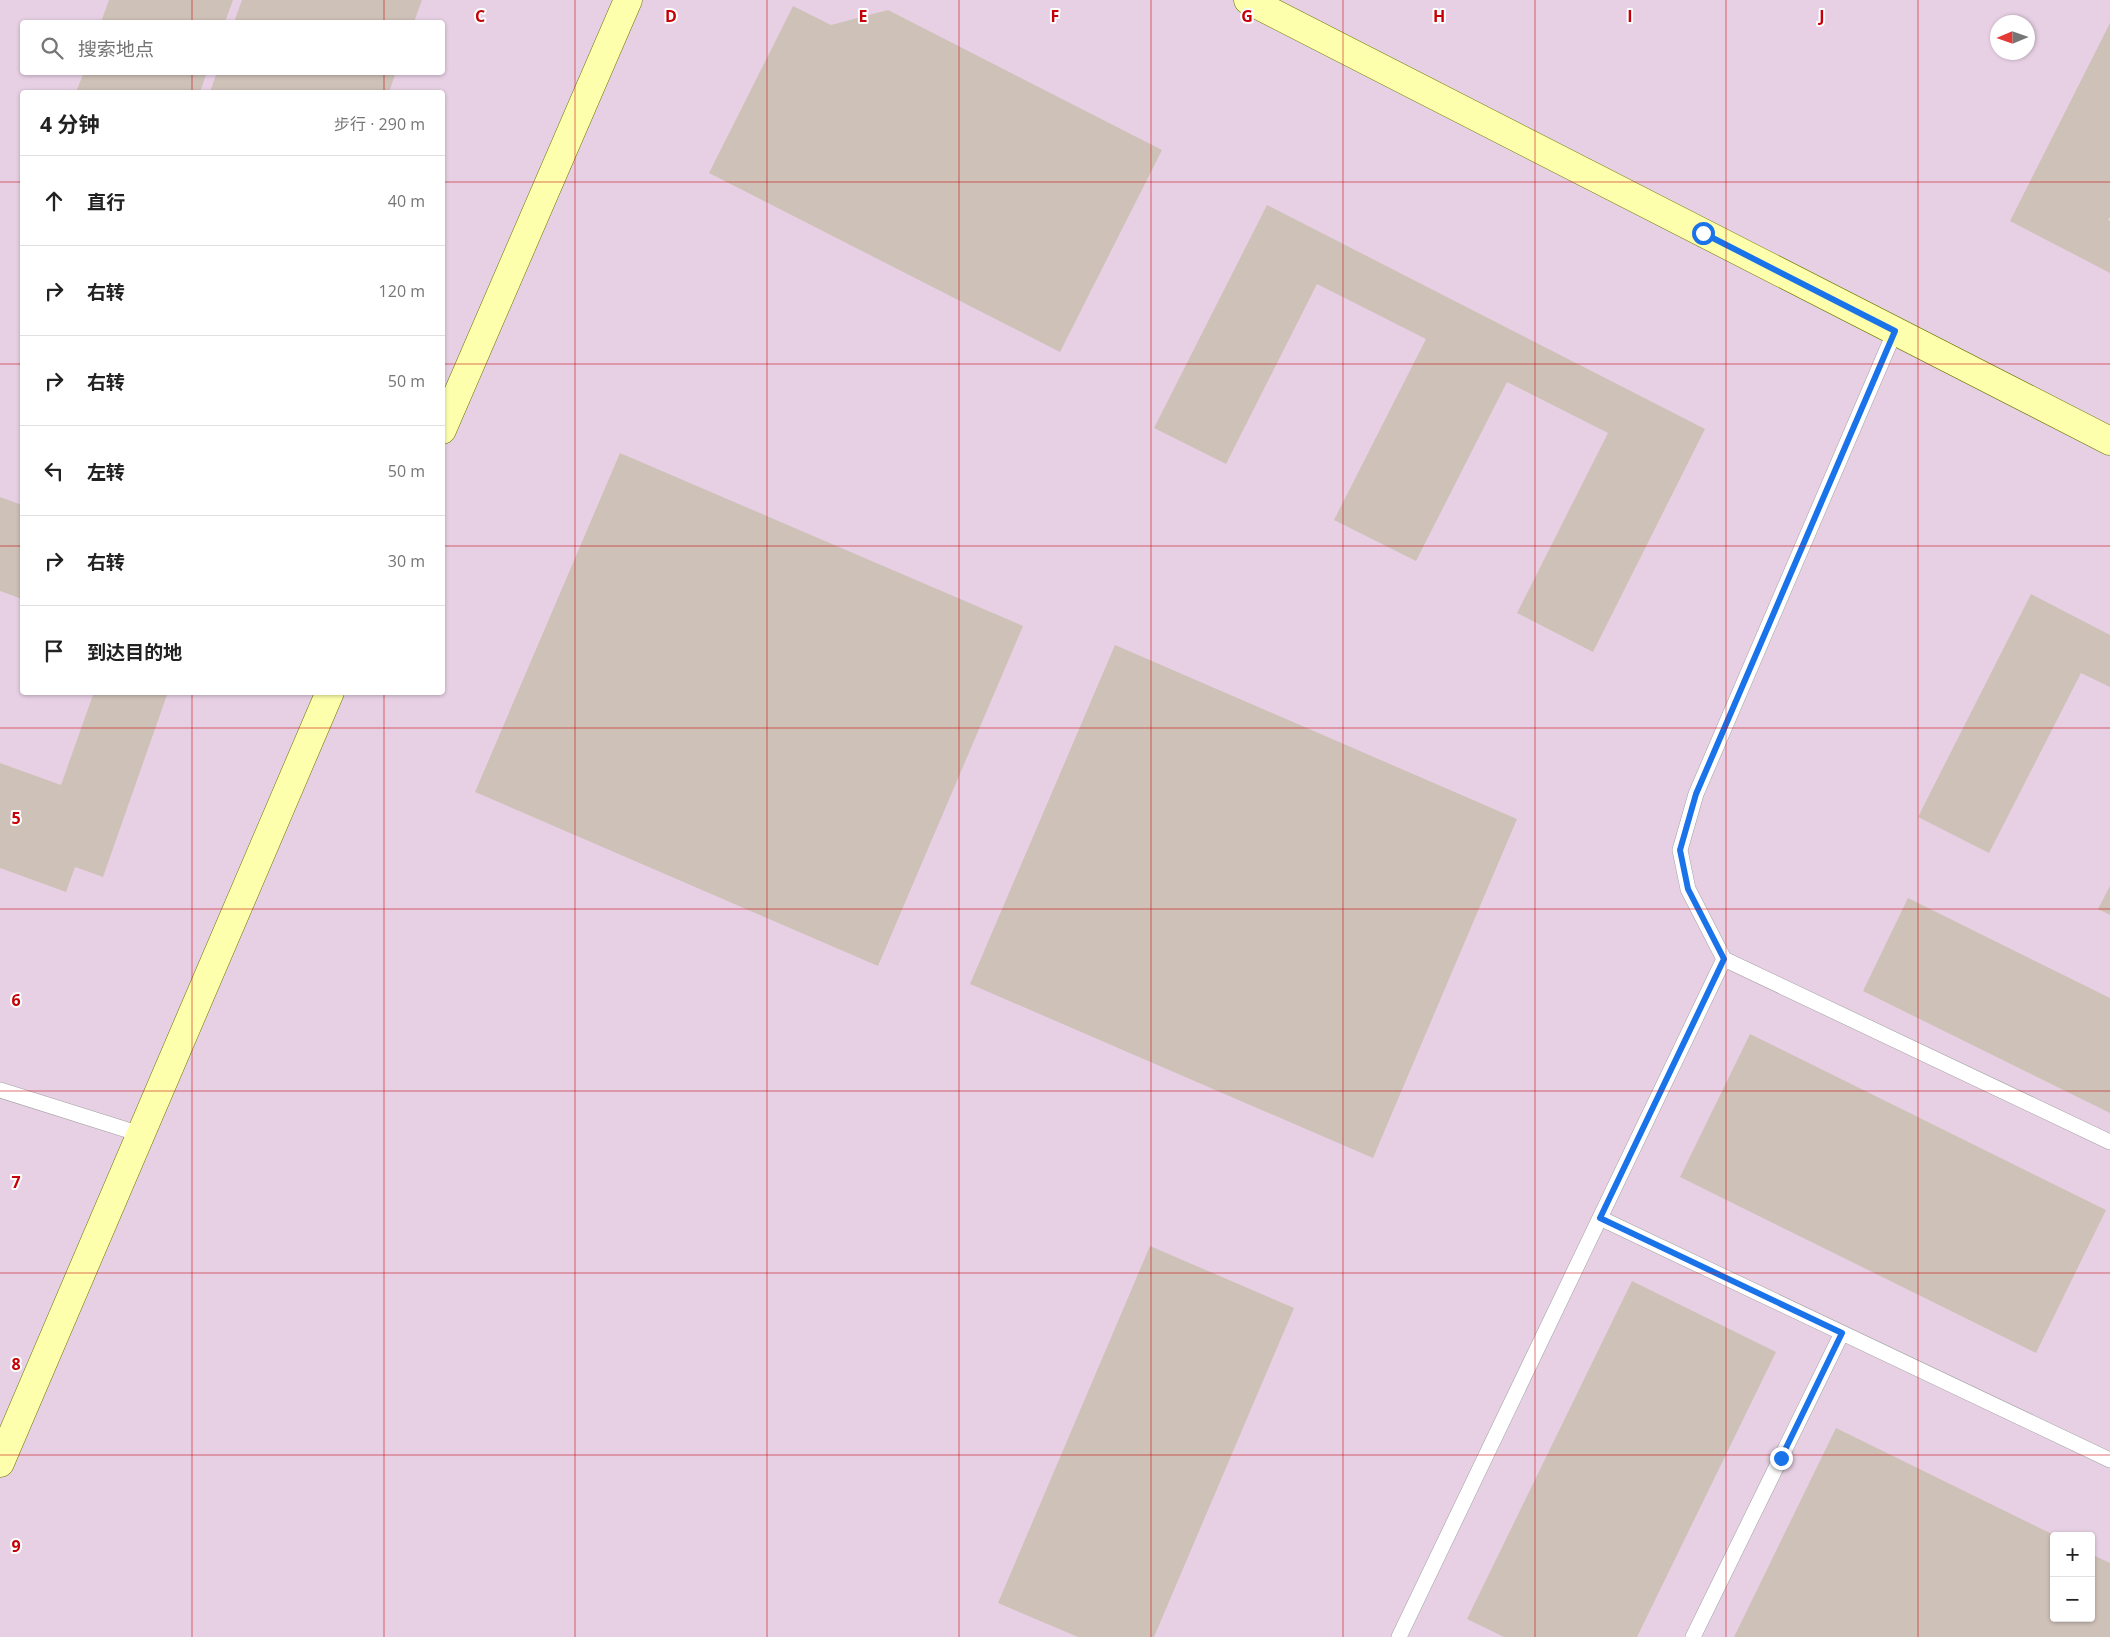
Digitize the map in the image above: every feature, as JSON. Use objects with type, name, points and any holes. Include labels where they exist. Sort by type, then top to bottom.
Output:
[{"type":"street","points":[[445,423],[628,0]]},
{"type":"street","points":[[1248,0],[2110,441]]},
{"type":"street","points":[[0,1463],[329,695]]},
{"type":"lane","points":[[1895,331],[1696,794],[1680,850],[1688,889],[1724,959],[2110,1142]]},
{"type":"lane","points":[[1399,1637],[1724,959]]},
{"type":"lane","points":[[0,1090],[140,1134]]},
{"type":"lane","points":[[1600,1218],[2110,1460]]},
{"type":"lane","points":[[1693,1637],[1842,1333]]},
{"type":"shaded area","points":[[0,0],[2110,0],[2110,1637],[0,1637]]},
{"type":"building","points":[[109,0],[233,0],[226,20],[102,20]]},
{"type":"building","points":[[242,0],[422,0],[415,20],[235,20]]},
{"type":"building","points":[[793,6],[831,25],[888,10],[1162,150],[1060,352],[709,173]]},
{"type":"building","points":[[2110,23],[2110,217],[2108,220],[2110,221],[2110,273],[2010,221]]},
{"type":"building","points":[[83,75],[206,75],[201,90],[77,90]]},
{"type":"building","points":[[216,75],[395,75],[390,90],[211,90]]},
{"type":"building","points":[[1267,205],[1705,429],[1593,652],[1517,613],[1608,433],[1507,382],[1416,561],[1334,520],[1426,339],[1317,284],[1226,464],[1154,428]]},
{"type":"building","points":[[620,453],[1023,626],[878,966],[475,792]]},
{"type":"building","points":[[0,497],[20,504],[20,598],[0,591]]},
{"type":"building","points":[[2031,594],[2110,635],[2110,687],[2081,673],[1989,853],[1918,817]]},
{"type":"building","points":[[1115,645],[1517,819],[1373,1158],[970,984]]},
{"type":"building","points":[[93,695],[167,695],[103,877],[75,867],[66,892],[0,868],[0,763],[61,785]]},
{"type":"building","points":[[2110,886],[2110,915],[2098,909]]},
{"type":"building","points":[[1908,898],[2110,998],[2110,1113],[1863,991]]},
{"type":"building","points":[[1750,1034],[2106,1210],[2036,1353],[1680,1177]]},
{"type":"building","points":[[1150,1246],[1294,1308],[1154,1637],[1078,1637],[998,1603]]},
{"type":"building","points":[[1632,1281],[1776,1352],[1637,1637],[1504,1637],[1467,1619]]},
{"type":"building","points":[[1836,1428],[2050,1533],[2050,1622],[2095,1622],[2095,1556],[2110,1563],[2110,1637],[1734,1637]]},
{"type":"route","points":[[1703,233],[1895,331],[1696,794],[1680,850],[1688,889],[1724,959],[1600,1218],[1842,1333],[1781,1458]]}]
